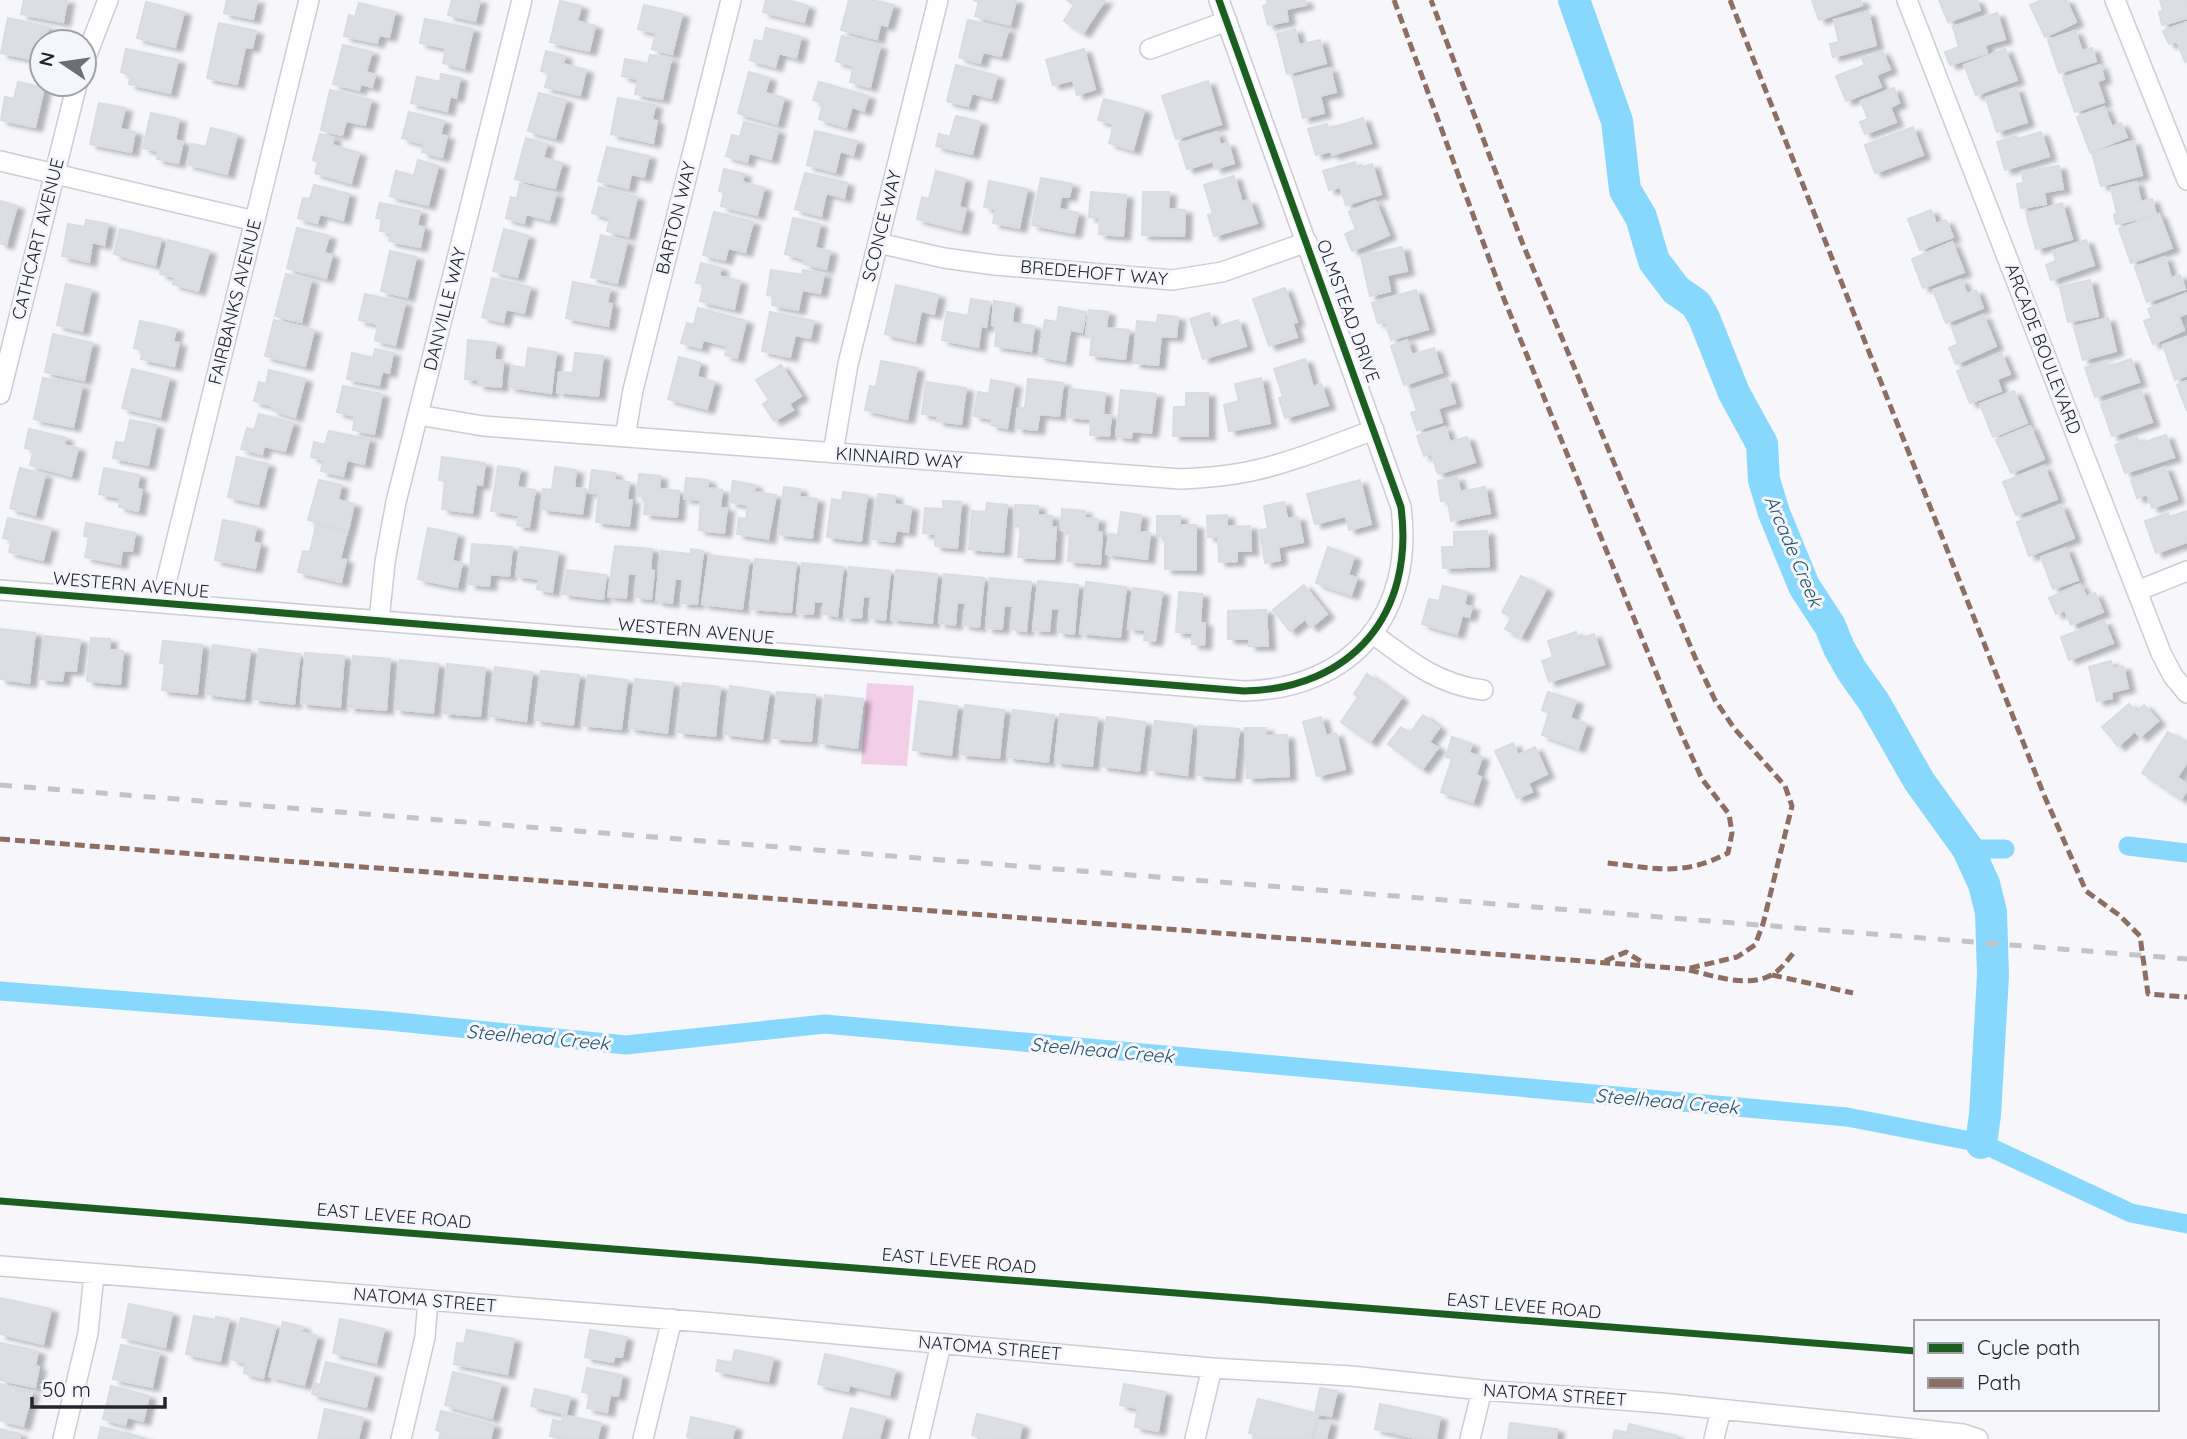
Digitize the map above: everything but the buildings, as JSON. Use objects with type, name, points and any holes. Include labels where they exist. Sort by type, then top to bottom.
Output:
[{"type":"street","points":[[97,28],[108,0]]},
{"type":"street","name":"FAIRBANKS AVENUE","points":[[161,603],[309,0]]},
{"type":"street","name":"DANVILLE WAY","points":[[379,621],[385,562],[394,514],[522,0]]},
{"type":"street","name":"BARTON WAY","points":[[625,437],[633,390],[731,0]]},
{"type":"street","name":"SCONCE WAY","points":[[833,453],[848,363],[938,0]]},
{"type":"street","name":"OLMSTEAD DRIVE","points":[[1219,0],[1398,495],[1405,534],[1403,560],[1388,610],[1373,633]]},
{"type":"street","name":"ARCADE BOULEVARD","points":[[1907,0],[2161,653],[2173,676],[2187,694]]},
{"type":"street","points":[[2115,0],[2187,180]]},
{"type":"street","points":[[1150,49],[1227,21]]},
{"type":"street","name":"CATHCART AVENUE","points":[[0,394],[73,98]]},
{"type":"street","points":[[0,161],[255,220]]},
{"type":"street","name":"BREDEHOFT WAY","points":[[878,243],[944,258],[995,265],[1172,280],[1222,272],[1307,242]]},
{"type":"street","name":"KINNAIRD WAY","points":[[418,415],[483,426],[1180,479],[1218,477],[1256,470],[1293,460],[1374,430]]},
{"type":"street","points":[[2137,591],[2187,571]]},
{"type":"street","name":"WESTERN AVENUE","points":[[0,590],[1244,691],[1296,685],[1321,675],[1353,653],[1373,633]]},
{"type":"street","points":[[1373,633],[1429,674],[1456,685],[1483,690]]},
{"type":"street","name":"NATOMA STREET","points":[[1,1266],[672,1319],[1212,1368],[1661,1403],[1963,1434],[1978,1439]]},
{"type":"street","points":[[63,1439],[88,1333],[94,1273]]},
{"type":"street","points":[[401,1439],[425,1337],[428,1300]]},
{"type":"street","points":[[643,1439],[672,1319]]},
{"type":"street","points":[[919,1439],[941,1344]]},
{"type":"street","points":[[1195,1439],[1212,1368]]},
{"type":"street","points":[[1470,1439],[1482,1390]]},
{"type":"street","points":[[1714,1439],[1721,1410]]},
{"type":"shaded area","points":[[867,683],[914,686],[907,766],[861,764]]},
{"type":"waterway","name":"Arcade Creek","points":[[1574,0],[1617,121],[1625,190],[1641,217],[1654,261],[1676,290],[1696,304],[1704,318],[1734,393],[1762,444],[1764,480],[1774,513],[1804,586],[1919,781],[1968,849],[1984,884],[1991,912],[1993,975],[1981,1143]]},
{"type":"waterway","points":[[2128,846],[2187,853]]},
{"type":"waterway","points":[[1968,849],[2005,849]]},
{"type":"waterway","name":"Steelhead Creek","points":[[0,991],[389,1021],[626,1045],[825,1024],[1847,1117],[1981,1143],[2131,1213],[2187,1224]]},
{"type":"railway","points":[[0,785],[2187,959]]},
{"type":"marked path","points":[[1394,0],[1504,299],[1677,724],[1702,779],[1729,814],[1732,833],[1728,853],[1712,861],[1669,869],[1607,863]]},
{"type":"marked path","points":[[0,839],[1686,969],[1737,957],[1755,945],[1763,924],[1792,806],[1785,786],[1734,728],[1715,700],[1697,662],[1522,242],[1431,0]]},
{"type":"marked path","points":[[1730,0],[2044,795],[2086,891],[2119,915],[2140,936],[2148,994],[2187,997]]},
{"type":"marked path","points":[[1689,970],[1733,980],[1756,980],[1776,972],[1795,951]]},
{"type":"marked path","points":[[1605,961],[1626,952],[1645,964]]},
{"type":"marked path","points":[[1772,975],[1853,993]]},
{"type":"cycle path","points":[[0,590],[1244,691],[1282,687],[1316,676],[1345,660],[1368,638],[1386,612],[1398,581],[1403,546],[1401,507],[1219,0]]},
{"type":"cycle path","name":"EAST LEVEE ROAD","points":[[0,1201],[1914,1351]]}]
